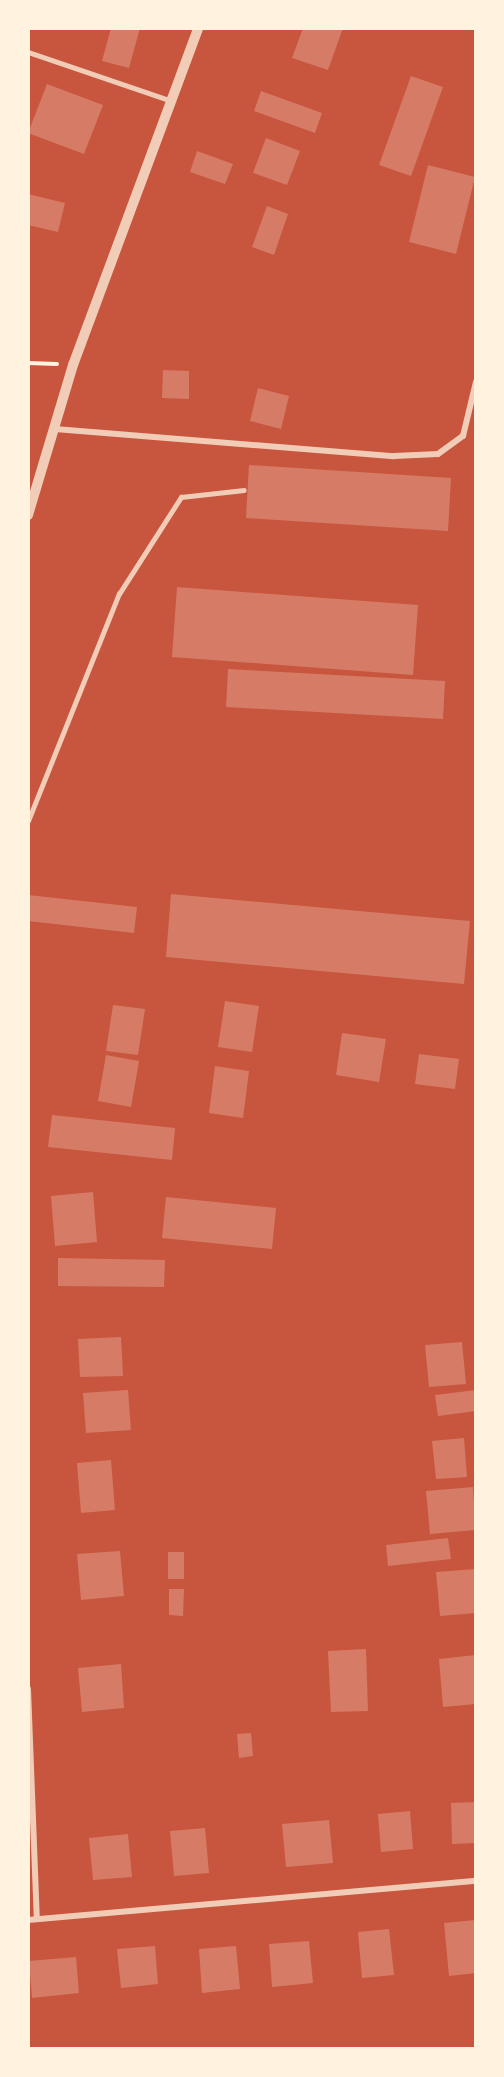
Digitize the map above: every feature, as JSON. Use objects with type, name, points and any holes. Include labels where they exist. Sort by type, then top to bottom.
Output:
[{"type":"street","points":[[28,515],[73,365],[169,100],[198,28]]},
{"type":"street","points":[[55,429],[394,456],[438,454],[463,436],[476,382]]},
{"type":"street","points":[[28,1689],[37,1919]]},
{"type":"street","points":[[28,1920],[476,1881]]},
{"type":"lane","points":[[28,51],[169,100]]},
{"type":"lane","points":[[28,820],[119,594],[181,497],[244,490]]},
{"type":"path","points":[[28,363],[73,365]]},
{"type":"building","points":[[111,28],[140,28],[129,68],[102,61]]},
{"type":"building","points":[[303,28],[343,28],[328,70],[292,58]]},
{"type":"building","points":[[411,76],[443,87],[411,176],[379,165]]},
{"type":"building","points":[[47,84],[103,105],[84,154],[28,133]]},
{"type":"building","points":[[261,91],[322,113],[315,133],[254,111]]},
{"type":"building","points":[[266,138],[300,151],[287,185],[253,173]]},
{"type":"building","points":[[197,151],[233,164],[225,184],[190,172]]},
{"type":"building","points":[[428,165],[475,177],[456,254],[409,242]]},
{"type":"building","points":[[28,194],[65,203],[58,232],[28,225]]},
{"type":"building","points":[[267,206],[288,214],[274,255],[252,247]]},
{"type":"building","points":[[163,370],[189,371],[189,399],[162,398]]},
{"type":"building","points":[[258,388],[289,396],[281,429],[250,421]]},
{"type":"building","points":[[249,465],[451,478],[448,531],[246,518]]},
{"type":"building","points":[[177,587],[418,605],[413,675],[172,657]]},
{"type":"building","points":[[228,669],[445,681],[443,719],[226,707]]},
{"type":"building","points":[[171,894],[470,921],[464,984],[166,957]]},
{"type":"building","points":[[28,895],[137,907],[134,933],[28,921]]},
{"type":"building","points":[[225,1001],[259,1006],[252,1052],[218,1047]]},
{"type":"building","points":[[113,1005],[145,1009],[138,1055],[106,1051]]},
{"type":"building","points":[[342,1033],[386,1039],[379,1082],[336,1075]]},
{"type":"building","points":[[419,1054],[459,1059],[455,1089],[415,1084]]},
{"type":"building","points":[[106,1055],[139,1061],[131,1107],[98,1101]]},
{"type":"building","points":[[215,1066],[249,1071],[243,1118],[209,1113]]},
{"type":"building","points":[[52,1115],[175,1128],[172,1160],[48,1147]]},
{"type":"building","points":[[93,1192],[97,1242],[55,1246],[51,1196]]},
{"type":"building","points":[[166,1197],[276,1208],[272,1249],[162,1238]]},
{"type":"building","points":[[58,1258],[165,1260],[164,1287],[58,1286]]},
{"type":"building","points":[[121,1337],[123,1376],[80,1377],[78,1339]]},
{"type":"building","points":[[462,1342],[466,1384],[429,1387],[425,1345]]},
{"type":"building","points":[[128,1390],[131,1430],[86,1433],[83,1393]]},
{"type":"building","points":[[476,1390],[476,1411],[438,1416],[435,1395]]},
{"type":"building","points":[[464,1438],[467,1477],[436,1479],[432,1441]]},
{"type":"building","points":[[111,1460],[115,1510],[81,1513],[77,1463]]},
{"type":"building","points":[[473,1487],[476,1530],[430,1534],[426,1491]]},
{"type":"building","points":[[448,1538],[451,1559],[388,1566],[386,1545]]},
{"type":"building","points":[[120,1551],[124,1596],[81,1600],[77,1554]]},
{"type":"building","points":[[168,1552],[184,1552],[184,1579],[168,1579]]},
{"type":"building","points":[[476,1569],[476,1613],[440,1616],[436,1572]]},
{"type":"building","points":[[169,1589],[184,1589],[183,1616],[169,1615]]},
{"type":"building","points":[[366,1649],[368,1711],[331,1712],[328,1651]]},
{"type":"building","points":[[476,1655],[476,1704],[443,1707],[439,1659]]},
{"type":"building","points":[[121,1664],[124,1708],[82,1712],[78,1668]]},
{"type":"building","points":[[251,1733],[253,1756],[239,1758],[237,1734]]},
{"type":"building","points":[[476,1802],[476,1843],[452,1844],[451,1803]]},
{"type":"building","points":[[410,1811],[413,1849],[381,1852],[378,1814]]},
{"type":"building","points":[[329,1820],[333,1863],[286,1867],[282,1824]]},
{"type":"building","points":[[205,1828],[209,1873],[174,1876],[170,1831]]},
{"type":"building","points":[[128,1834],[132,1877],[93,1880],[89,1838]]},
{"type":"building","points":[[476,1920],[476,1973],[449,1976],[444,1923]]},
{"type":"building","points":[[389,1929],[394,1975],[362,1978],[358,1932]]},
{"type":"building","points":[[309,1941],[313,1983],[272,1987],[269,1944]]},
{"type":"building","points":[[155,1946],[158,1984],[121,1988],[117,1949]]},
{"type":"building","points":[[236,1946],[240,1989],[202,1993],[199,1949]]},
{"type":"building","points":[[76,1957],[79,1993],[32,1998],[29,1961]]}]
